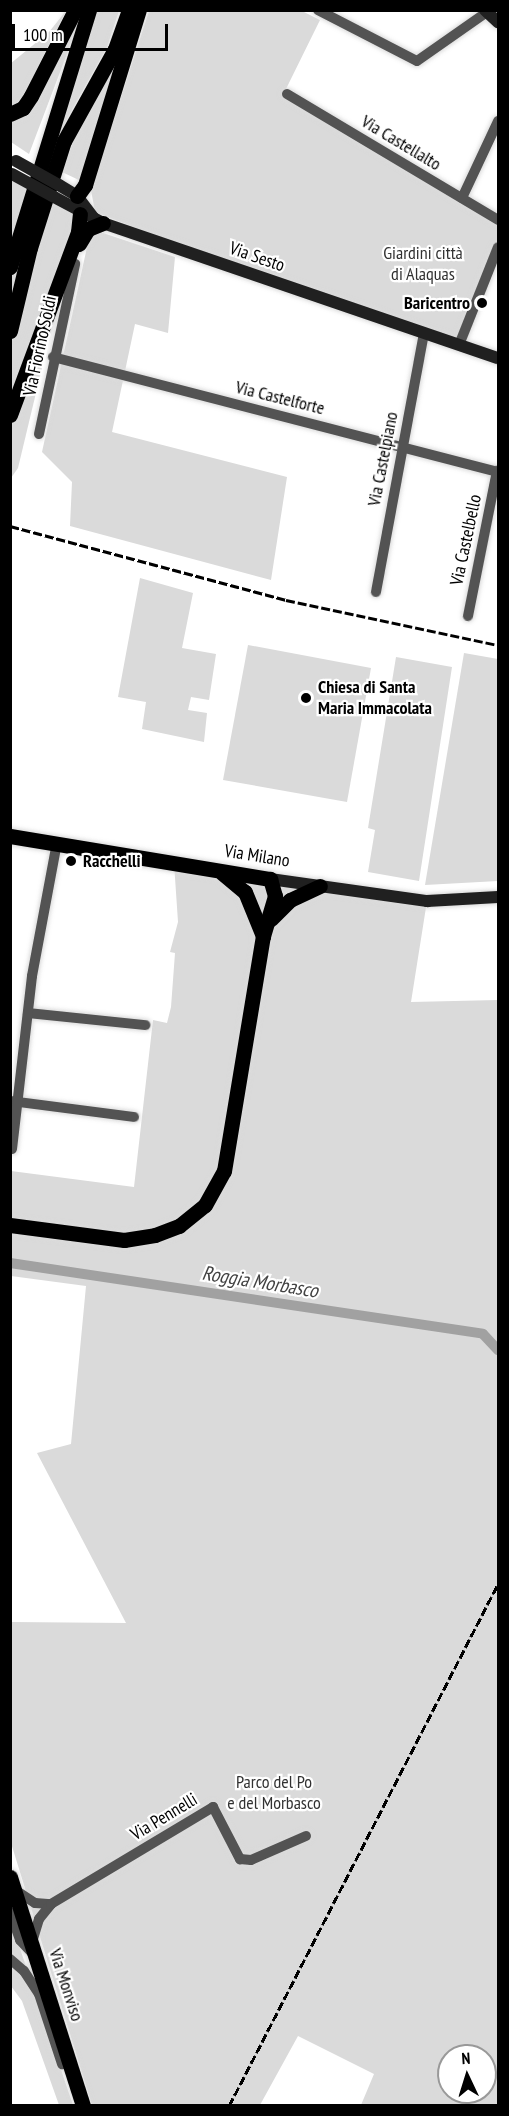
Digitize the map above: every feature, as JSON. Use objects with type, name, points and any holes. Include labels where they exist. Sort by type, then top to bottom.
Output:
[{"type":"main road","points":[[10,114],[23,108],[31,96],[75,10]]},
{"type":"main road","points":[[10,267],[88,10]]},
{"type":"main road","points":[[10,331],[30,248],[64,141],[115,49],[129,10]]},
{"type":"main road","points":[[77,196],[85,185],[139,10]]},
{"type":"main road","points":[[69,267],[80,214]]},
{"type":"main road","points":[[10,415],[83,234],[100,222]]},
{"type":"main road","name":"Via Milano","points":[[10,836],[270,879]]},
{"type":"main road","points":[[216,869],[245,892],[264,918]]},
{"type":"main road","points":[[10,1231],[27,1230],[135,1238],[179,1226],[205,1205],[224,1171],[263,936],[264,918],[275,896],[270,879]]},
{"type":"main road","points":[[264,918],[290,900],[320,886]]},
{"type":"main road","points":[[10,1225],[27,1230]]},
{"type":"main road","name":"Via Monviso","points":[[13,1884],[83,2105]]},
{"type":"street","points":[[318,10],[417,61],[486,11],[498,22]]},
{"type":"street","name":"Via Castellalto","points":[[287,94],[498,220]]},
{"type":"street","points":[[462,198],[496,134],[498,121]]},
{"type":"street","name":"Via Sesto","points":[[12,166],[57,191],[80,214],[100,222],[498,358]]},
{"type":"street","points":[[57,191],[77,196],[100,222]]},
{"type":"street","points":[[77,196],[80,214]]},
{"type":"street","points":[[459,345],[498,247]]},
{"type":"street","name":"Via Fiorino Soldi","points":[[39,434],[69,267]]},
{"type":"street","name":"Via Castelpiano","points":[[376,592],[424,333]]},
{"type":"street","name":"Via Castelforte","points":[[54,357],[498,471]]},
{"type":"street","name":"Via Castelbello","points":[[468,616],[498,471]]},
{"type":"street","points":[[12,1149],[14,1101],[57,843]]},
{"type":"street","name":"Via Milano","points":[[270,879],[427,901],[498,897]]},
{"type":"street","points":[[28,1013],[145,1025]]},
{"type":"street","points":[[14,1101],[135,1118]]},
{"type":"street","name":"Via Pennelli","points":[[34,1951],[39,1919],[51,1904],[213,1807],[240,1859],[251,1860],[306,1836]]},
{"type":"street","points":[[13,1884],[35,1903],[51,1904]]},
{"type":"street","points":[[10,1912],[20,1940],[34,1951]]},
{"type":"street","points":[[10,1959],[24,1971],[39,1994],[62,2065],[83,2105]]},
{"type":"green space","points":[[66,11],[23,96],[11,109],[10,64],[49,32]]},
{"type":"green space","points":[[95,11],[119,11],[107,47],[59,133],[47,164]]},
{"type":"green space","name":"Giardini città di Alaquas","points":[[149,11],[302,11],[320,20],[285,91],[498,221],[498,245],[459,343],[329,302],[95,212],[91,190]]},
{"type":"green space","points":[[75,24],[68,51],[29,154],[11,142],[10,122],[29,109]]},
{"type":"green space","points":[[117,60],[81,181],[62,172],[78,129]]},
{"type":"green space","points":[[11,178],[72,212],[76,226],[18,468],[11,478]]},
{"type":"green space","points":[[91,229],[175,257],[168,333],[135,324],[112,432],[287,477],[271,580],[70,526],[72,482],[42,452]]},
{"type":"green space","points":[[140,578],[193,593],[182,648],[216,654],[209,700],[191,697],[188,710],[207,713],[204,742],[142,729],[146,702],[118,697]]},
{"type":"green space","points":[[248,645],[371,668],[347,802],[223,780]]},
{"type":"green space","points":[[464,653],[498,659],[498,881],[425,885]]},
{"type":"green space","points":[[396,657],[452,667],[419,881],[368,872],[375,830],[368,828]]},
{"type":"green space","name":"Parco del Po e del Morbasco","points":[[174,863],[427,901],[411,1002],[498,1000],[498,2105],[361,2105],[374,2074],[298,2036],[260,2105],[92,2105],[11,1843],[11,1622],[126,1623],[37,1453],[71,1444],[86,1286],[11,1276],[11,1171],[134,1187],[153,1020],[167,1023],[171,1007],[175,953],[170,952],[178,922]]},
{"type":"green space","points":[[10,1919],[73,2105],[59,2105],[22,2001],[11,1986]]},
{"type":"waterway","name":"Roggia Morbasco","points":[[10,1263],[483,1334],[498,1350]]},
{"type":"railway","points":[[10,526],[286,600],[498,645]]},
{"type":"railway","points":[[229,2106],[498,1584]]},
{"type":"place","name":"Baricentro","points":[[482,303]]},
{"type":"place","name":"Chiesa di Santa Maria Immacolata","points":[[306,698]]},
{"type":"place","name":"Racchelli","points":[[71,861]]}]
